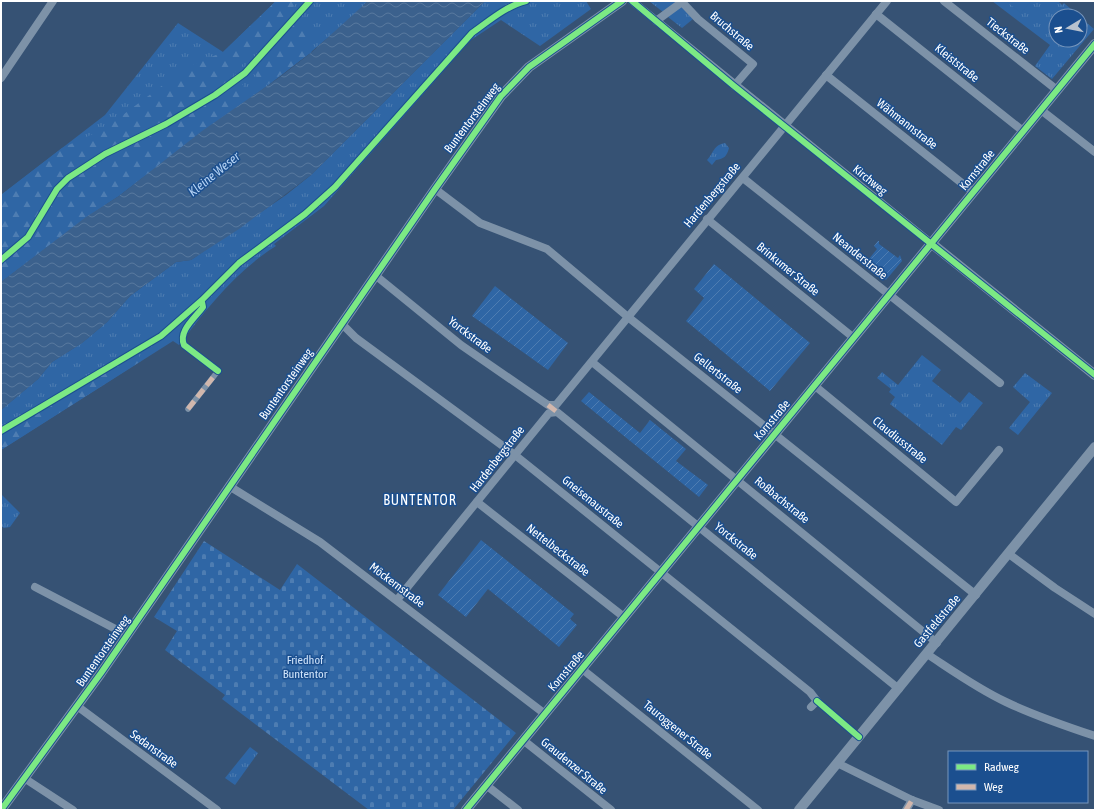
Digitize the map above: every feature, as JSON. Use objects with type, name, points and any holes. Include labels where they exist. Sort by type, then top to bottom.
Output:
[{"type":"street","points":[[1,78],[53,1]]},
{"type":"street","name":"Buntentorsteinweg","points":[[1,810],[127,635],[342,324],[374,275],[494,104],[514,81],[544,56],[622,1]]},
{"type":"street","name":"Kirchweg","points":[[632,1],[734,86],[785,125],[1095,375]]},
{"type":"street","name":"Hardenbergstraße","points":[[397,600],[549,413],[557,408],[707,219],[743,178],[887,1]]},
{"type":"street","name":"Tieckstraße","points":[[944,1],[1057,90]]},
{"type":"street","name":"Bruchstraße","points":[[656,21],[682,2],[698,19],[752,64],[734,86]]},
{"type":"street","name":"Kleiststraße","points":[[876,14],[1023,131]]},
{"type":"street","name":"Kornstraße","points":[[466,810],[660,572],[699,527],[854,338],[888,294],[1095,44]]},
{"type":"street","name":"Wähmannstraße","points":[[826,75],[973,192]]},
{"type":"street","points":[[1040,110],[1095,152]]},
{"type":"street","name":"Neanderstraße","points":[[743,178],[1000,383]]},
{"type":"street","name":"Gellertstraße","points":[[435,189],[480,224],[547,249],[628,317],[976,595]]},
{"type":"street","name":"Brinkumer Straße","points":[[707,219],[854,338]]},
{"type":"street","name":"Yorckstraße","points":[[374,275],[461,345],[548,405],[557,408],[699,527],[899,689]]},
{"type":"street","name":"Gneisenaustraße","points":[[342,324],[356,338],[515,455],[810,692],[817,701],[812,707]]},
{"type":"street","name":"Roßbachstraße","points":[[592,362],[937,643]]},
{"type":"street","points":[[188,410],[218,371]]},
{"type":"street","name":"Claudiusstraße","points":[[814,386],[956,502],[998,450]]},
{"type":"street","name":"Gastfeldstraße","points":[[799,810],[1095,448]]},
{"type":"street","name":"Möckernstraße","points":[[229,486],[320,542],[544,714]]},
{"type":"street","name":"Nettelbeckstraße","points":[[477,502],[624,617]]},
{"type":"street","points":[[1009,554],[1055,588],[1095,614]]},
{"type":"street","points":[[35,587],[127,635]]},
{"type":"street","points":[[927,654],[966,680],[1006,702],[1055,723],[1095,736]]},
{"type":"street","name":"Tauroggener Straße","points":[[582,669],[758,810]]},
{"type":"street","name":"Sedanstraße","points":[[77,706],[217,810]]},
{"type":"street","name":"Graudenzer Straße","points":[[523,740],[611,810]]},
{"type":"street","points":[[838,763],[912,800],[939,810]]},
{"type":"street","points":[[24,778],[73,810]]},
{"type":"street","points":[[486,784],[518,810]]},
{"type":"street","points":[[906,810],[912,800]]},
{"type":"green space","points":[[276,1],[368,1],[315,49],[1,282],[1,195],[105,115],[178,23],[223,52]]},
{"type":"green space","points":[[276,1],[297,1],[279,26],[233,74],[248,91],[261,81],[249,69],[297,16],[305,28],[318,32],[305,44],[312,52],[202,131],[119,196],[86,217],[1,282],[1,195],[62,148],[104,129],[187,67],[223,52]]},
{"type":"green space","points":[[485,1],[586,1],[591,9],[540,46],[501,20],[471,40],[324,206],[274,244],[276,246],[261,256],[235,279],[211,304],[179,345],[173,341],[1,450],[1,410],[38,379],[52,362],[82,343],[107,322],[130,296],[176,262],[191,260],[286,195],[311,175]]},
{"type":"green space","points":[[649,1],[677,1],[663,12]]},
{"type":"green space","points":[[992,1],[1058,1],[1062,5],[1064,3],[1070,8],[1048,8],[1048,43]]},
{"type":"green space","points":[[1006,1],[1031,1],[1021,13]]},
{"type":"green space","points":[[681,6],[693,19],[682,28],[668,17]]},
{"type":"green space","points":[[1088,24],[1094,29],[1088,36]]},
{"type":"green space","points":[[1048,48],[1078,48],[1052,79],[1035,66]]},
{"type":"green space","points":[[725,143],[729,148],[726,155],[721,159],[716,160],[712,165],[707,160],[716,147]]},
{"type":"green space","points":[[878,241],[879,244],[898,258],[900,255],[902,261],[886,280],[864,265],[877,249],[874,246]]},
{"type":"green space","points":[[714,264],[810,343],[770,391],[686,321],[704,298],[694,289]]},
{"type":"green space","points":[[495,286],[568,343],[548,370],[472,316]]},
{"type":"green space","points":[[138,354],[141,361],[1,450],[1,435]]},
{"type":"green space","points":[[922,355],[941,370],[932,381],[960,403],[969,392],[983,403],[961,430],[956,427],[942,445],[890,404],[895,397],[889,392],[891,389],[877,378],[882,372],[898,385]]},
{"type":"green space","points":[[1025,373],[1052,393],[1018,435],[1009,428],[1030,402],[1013,387]]},
{"type":"green space","points":[[589,392],[640,433],[650,420],[686,449],[676,461],[708,485],[699,497],[581,401]]},
{"type":"green space","points":[[1,494],[20,513],[10,527],[4,528],[1,526]]},
{"type":"green space","points":[[481,540],[574,614],[570,619],[577,625],[559,647],[488,589],[466,617],[438,595]]},
{"type":"green space","name":"Friedhof Buntentor","points":[[204,541],[280,590],[297,564],[516,733],[453,810],[369,810],[222,699],[225,695],[165,650],[177,631],[154,617]]},
{"type":"green space","points":[[250,747],[258,753],[235,785],[225,778]]},
{"type":"water","name":"Kleine Weser","points":[[368,1],[485,1],[311,175],[239,229],[191,260],[176,262],[130,296],[107,322],[82,343],[52,362],[38,379],[1,410],[1,282],[86,217],[119,196],[202,131],[280,77],[312,52]]},
{"type":"tram line","points":[[4,810],[101,676],[243,469],[500,101],[529,69],[625,1]]},
{"type":"marked path","points":[[188,409],[218,371],[215,369]]},
{"type":"marked path","points":[[548,405],[557,412]]},
{"type":"marked path","points":[[906,810],[912,800]]},
{"type":"cycle path","points":[[1,260],[28,237],[57,189],[68,178],[105,154],[166,124],[215,95],[245,73],[310,1]]},
{"type":"cycle path","points":[[1,431],[161,336],[202,300],[239,263],[305,214],[335,187],[472,33],[505,10],[526,1]]},
{"type":"cycle path","points":[[1,810],[101,673],[435,189],[501,96],[529,67],[622,1]]},
{"type":"cycle path","points":[[632,1],[734,86],[1095,375]]},
{"type":"cycle path","points":[[466,810],[1095,44]]},
{"type":"cycle path","points":[[202,302],[203,307],[185,330],[183,335],[184,345],[218,371]]},
{"type":"cycle path","points":[[817,701],[859,737]]},
{"type":"district","name":"BUNTENTOR","points":[[420,500]]}]
